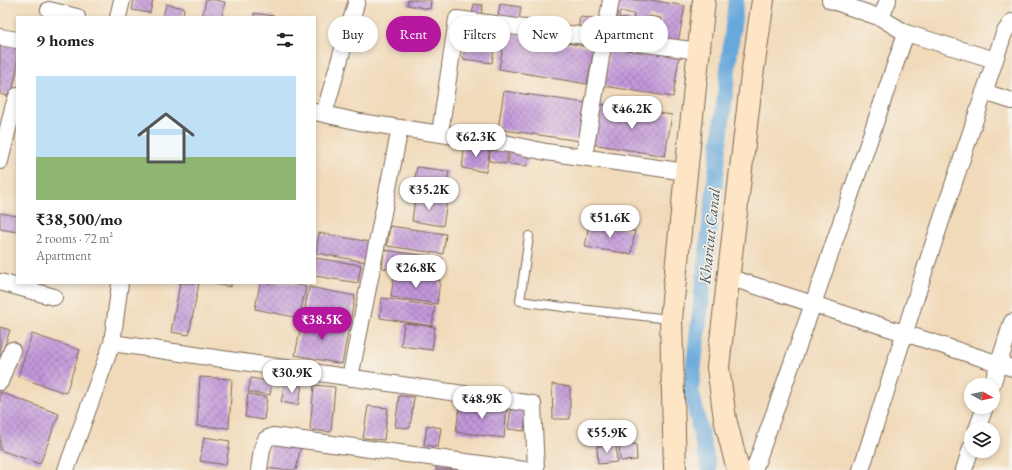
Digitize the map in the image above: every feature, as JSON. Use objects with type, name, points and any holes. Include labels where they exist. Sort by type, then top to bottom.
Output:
[{"type":"street","points":[[118,16],[122,0]]},
{"type":"street","points":[[357,0],[320,113],[360,122],[440,133],[546,152],[686,172]]},
{"type":"street","points":[[608,16],[611,0]]},
{"type":"street","points":[[675,470],[671,319],[704,0]]},
{"type":"street","points":[[738,470],[725,419],[718,367],[751,83],[763,0]]},
{"type":"street","points":[[830,0],[881,18],[906,33],[995,60]]},
{"type":"street","points":[[881,18],[888,0]]},
{"type":"street","points":[[49,9],[74,16]]},
{"type":"street","points":[[440,133],[457,19],[580,35]]},
{"type":"street","points":[[861,470],[904,333],[984,92],[1004,33],[1012,22]]},
{"type":"street","points":[[754,470],[906,33]]},
{"type":"street","points":[[0,37],[16,40]]},
{"type":"street","points":[[668,47],[699,51]]},
{"type":"street","points":[[584,157],[602,52]]},
{"type":"street","points":[[984,92],[1012,101]]},
{"type":"street","points":[[0,161],[10,103]]},
{"type":"street","points":[[350,378],[400,128]]},
{"type":"street","points":[[728,277],[1005,366]]},
{"type":"street","points":[[0,282],[54,297]]},
{"type":"street","points":[[66,470],[112,343],[120,284]]},
{"type":"street","points":[[997,378],[1005,366],[1012,322]]},
{"type":"street","points":[[112,343],[533,404],[536,470]]},
{"type":"street","points":[[0,382],[12,350]]},
{"type":"street","points":[[259,470],[262,449],[266,439],[273,436],[525,470]]},
{"type":"street","points":[[964,470],[968,458]]},
{"type":"lane","points":[[529,236],[520,301],[671,319]]},
{"type":"building","points":[[134,0],[153,0],[150,13],[132,10]]},
{"type":"building","points":[[206,0],[225,2],[222,16],[202,16]]},
{"type":"building","points":[[408,0],[431,0],[430,9],[407,5]]},
{"type":"building","points":[[613,0],[651,0],[685,6],[678,43],[668,41],[668,16],[634,16],[634,14],[620,11],[619,16],[611,16]]},
{"type":"building","points":[[166,4],[184,8],[183,16],[163,16]]},
{"type":"building","points":[[474,4],[483,5],[481,15],[472,14]]},
{"type":"building","points":[[500,4],[521,7],[518,21],[510,20],[510,16],[498,16]]},
{"type":"building","points":[[254,13],[274,16],[254,16]]},
{"type":"building","points":[[580,17],[580,29],[578,29]]},
{"type":"building","points":[[510,33],[518,34],[518,52],[572,52],[572,44],[580,45],[580,52],[593,52],[587,84],[499,69],[502,52],[510,52]]},
{"type":"building","points":[[0,43],[16,47],[16,74],[11,97],[0,94]]},
{"type":"building","points":[[464,52],[493,52],[492,63],[463,59]]},
{"type":"building","points":[[609,52],[648,52],[679,57],[673,97],[604,86]]},
{"type":"building","points":[[504,91],[586,103],[580,141],[498,129]]},
{"type":"building","points":[[598,104],[672,115],[665,156],[592,144]]},
{"type":"building","points":[[465,144],[490,147],[486,172],[462,168]]},
{"type":"building","points":[[491,146],[508,148],[506,164],[489,161]]},
{"type":"building","points":[[510,148],[529,151],[527,166],[508,164]]},
{"type":"building","points":[[417,167],[449,171],[445,195],[413,190]]},
{"type":"building","points":[[415,197],[447,202],[443,226],[412,221]]},
{"type":"building","points":[[0,213],[16,216],[16,232],[0,229]]},
{"type":"building","points":[[589,224],[635,231],[631,254],[585,247]]},
{"type":"building","points":[[390,226],[446,234],[443,254],[387,246]]},
{"type":"building","points":[[319,233],[370,242],[367,262],[316,253]]},
{"type":"building","points":[[384,250],[443,258],[440,277],[382,268]]},
{"type":"building","points":[[316,258],[361,265],[358,283],[316,276]]},
{"type":"building","points":[[394,274],[440,280],[437,304],[391,297]]},
{"type":"building","points":[[180,284],[199,284],[189,335],[171,332]]},
{"type":"building","points":[[215,284],[231,284],[231,287]]},
{"type":"building","points":[[260,284],[292,284],[306,287],[299,318],[255,309]]},
{"type":"building","points":[[309,287],[355,296],[350,322],[304,313]]},
{"type":"building","points":[[382,298],[435,306],[432,326],[380,318]]},
{"type":"building","points":[[303,317],[349,327],[342,364],[295,355]]},
{"type":"building","points":[[404,323],[435,327],[432,350],[401,346]]},
{"type":"building","points":[[0,327],[10,330],[0,360]]},
{"type":"building","points":[[32,334],[80,350],[66,393],[18,377]]},
{"type":"building","points":[[200,377],[232,379],[229,428],[197,426]]},
{"type":"building","points":[[251,378],[272,382],[270,395],[248,392]]},
{"type":"building","points":[[285,383],[302,386],[298,405],[281,402]]},
{"type":"building","points":[[552,384],[570,387],[570,419],[553,419]]},
{"type":"building","points":[[314,385],[335,387],[331,432],[310,430]]},
{"type":"building","points":[[0,392],[59,414],[40,464],[0,450]]},
{"type":"building","points":[[248,394],[267,397],[264,420],[245,417]]},
{"type":"building","points":[[399,396],[414,397],[410,428],[395,427]]},
{"type":"building","points":[[460,402],[507,408],[504,438],[456,432]]},
{"type":"building","points":[[368,406],[388,408],[384,440],[363,438]]},
{"type":"building","points":[[511,407],[527,409],[524,431],[508,429]]},
{"type":"building","points":[[427,425],[441,428],[438,447],[424,445]]},
{"type":"building","points":[[204,437],[230,441],[226,465],[200,461]]},
{"type":"building","points":[[272,440],[301,444],[296,470],[267,468]]},
{"type":"building","points":[[636,444],[637,460],[620,461],[619,445]]},
{"type":"building","points":[[616,445],[617,462],[598,464],[597,446]]},
{"type":"building","points":[[438,459],[459,463],[458,470],[436,470]]},
{"type":"waterway","name":"Kharicut Canal","points":[[709,470],[691,390],[736,0]]}]
